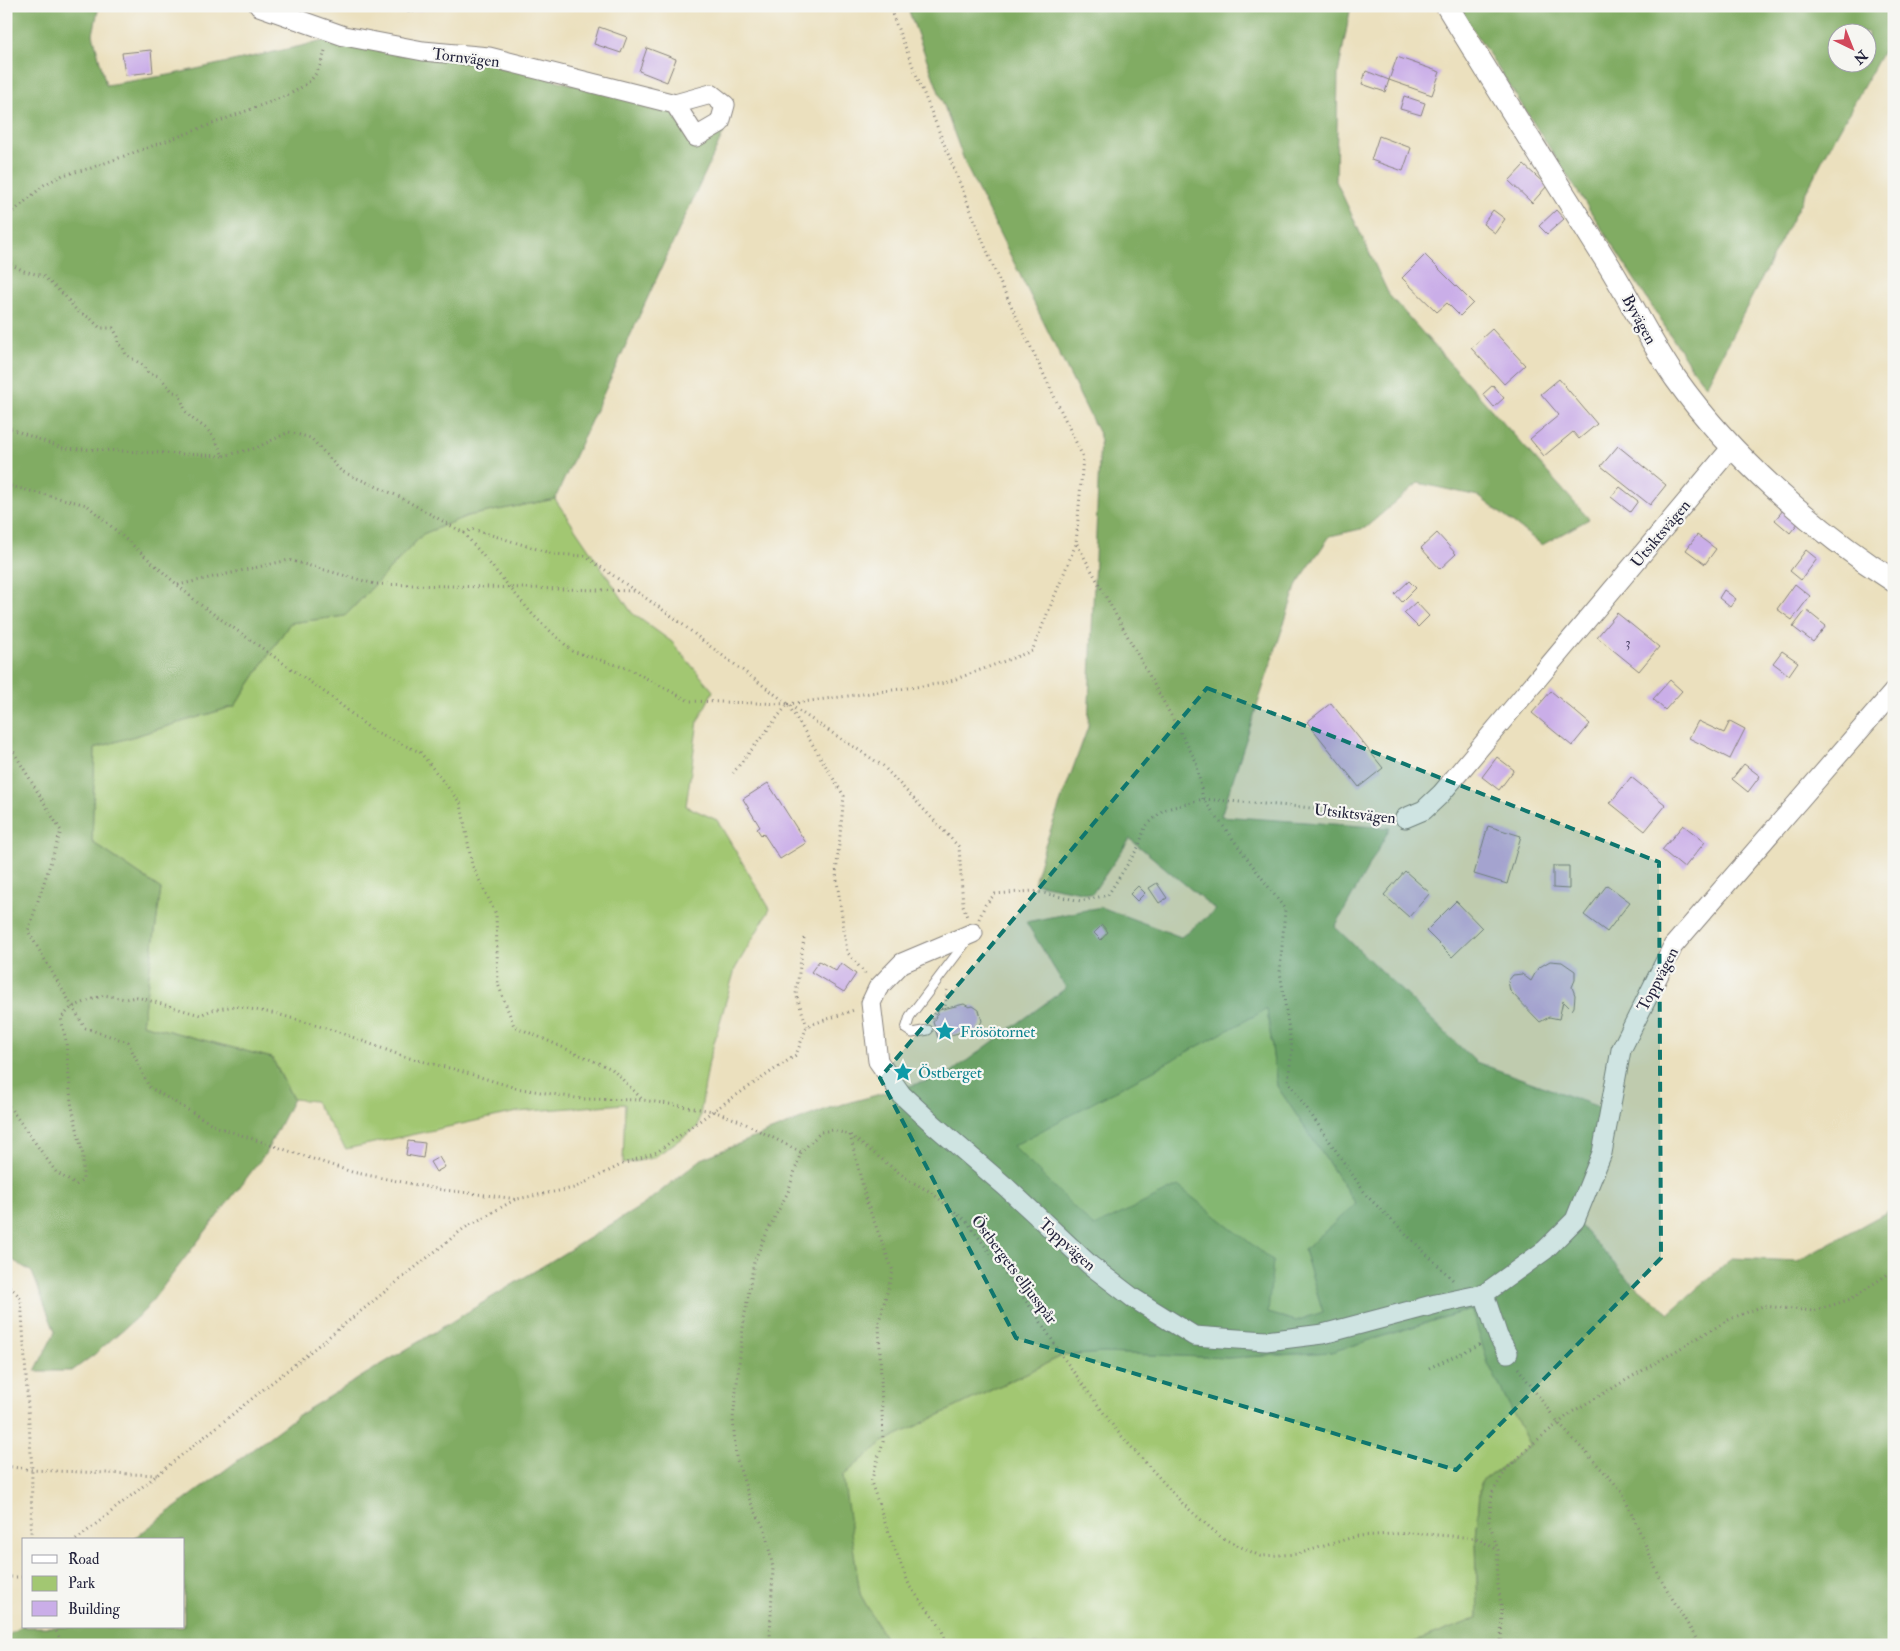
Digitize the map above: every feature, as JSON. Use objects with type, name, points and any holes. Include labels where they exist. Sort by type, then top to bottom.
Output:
[{"type":"street","name":"Tornvägen","points":[[259,6],[344,36],[423,51],[489,57],[675,104]]},
{"type":"street","name":"Byvägen","points":[[1447,6],[1616,276],[1675,378],[1706,419],[1732,447],[1805,516],[1894,581]]},
{"type":"street","name":"Utsiktsvägen","points":[[1405,818],[1424,810],[1441,794],[1732,447]]},
{"type":"street","name":"Toppvägen","points":[[874,996],[878,1061],[902,1095],[1090,1265],[1133,1298],[1194,1336],[1266,1341],[1323,1334],[1477,1295],[1545,1250],[1575,1220],[1602,1153],[1621,1050],[1673,946],[1894,691]]},
{"type":"street","points":[[874,996],[902,963],[973,933]]},
{"type":"street","points":[[1477,1295],[1508,1354]]},
{"type":"lane","points":[[928,1030],[912,1033],[906,1029],[910,1016],[973,933]]},
{"type":"path","points":[[6,427],[62,448],[223,456],[256,448],[289,432],[311,438],[341,471],[398,496],[464,533],[533,615],[572,651],[629,669],[690,701],[788,704],[945,684],[1032,651],[1076,544],[1083,457],[997,276],[890,6]]},
{"type":"path","points":[[6,218],[44,185],[62,175],[91,168],[191,132],[288,95],[303,87],[315,77],[321,64],[330,32]]},
{"type":"path","points":[[6,262],[24,271],[43,276],[80,313],[90,318],[100,328],[113,328],[118,336],[118,344],[123,347],[126,355],[143,365],[148,373],[159,376],[173,392],[180,393],[185,410],[190,418],[207,429],[216,441],[223,456]]},
{"type":"path","points":[[6,485],[87,505],[198,603],[330,696],[374,732],[420,752],[461,804],[472,865],[496,914],[498,984],[514,1026],[612,1069],[643,1100]]},
{"type":"path","points":[[464,533],[472,529],[554,554],[585,556],[636,591],[788,704],[883,766],[958,847],[963,905],[973,933]]},
{"type":"path","points":[[1076,544],[1196,761],[1203,799],[1285,909],[1280,972],[1292,1049],[1288,1081],[1367,1196],[1477,1295]]},
{"type":"path","points":[[178,585],[289,560],[375,584],[636,591]]},
{"type":"path","points":[[733,773],[788,704]]},
{"type":"path","points":[[788,704],[844,796],[836,874],[847,952],[874,996],[808,1026]]},
{"type":"path","points":[[6,739],[61,831],[28,932],[84,1028],[128,1042],[149,1087],[217,1127],[352,1172],[437,1189],[516,1199],[574,1188],[623,1164],[658,1152],[713,1111],[796,1055],[808,1026],[796,994],[804,938]]},
{"type":"path","name":"Utsiktsvägen","points":[[973,933],[985,905],[995,894],[1033,891],[1081,902],[1108,895],[1139,846],[1145,827],[1163,810],[1203,799],[1405,818]]},
{"type":"path","points":[[6,1102],[56,1172],[76,1185],[82,1180],[83,1155],[71,1102],[66,1042],[61,1018],[72,1007],[104,995],[125,1000],[137,997],[200,1015],[212,1010],[235,1006],[277,1014],[336,1031],[405,1057],[516,1088],[582,1099],[643,1100],[713,1111],[740,1121],[801,1152]]},
{"type":"path","name":"Östbergets elljusspår","points":[[768,1645],[770,1638],[773,1568],[765,1530],[751,1503],[736,1457],[733,1419],[744,1319],[754,1262],[788,1192],[801,1152],[821,1132],[834,1130],[850,1135],[910,1182],[931,1192],[968,1223],[1037,1316],[1062,1356],[1117,1431],[1183,1504],[1222,1538],[1260,1556],[1298,1554],[1357,1536],[1412,1533],[1476,1538],[1498,1550]]},
{"type":"path","points":[[850,1135],[867,1204],[893,1271],[879,1321],[883,1442],[871,1482],[910,1587],[939,1624],[948,1645]]},
{"type":"path","points":[[78,1538],[463,1229],[516,1199]]},
{"type":"path","points":[[1501,1645],[1502,1612],[1497,1579],[1498,1550],[1488,1521],[1492,1493],[1506,1470],[1530,1446],[1572,1412],[1730,1319],[1763,1306],[1814,1311],[1851,1299],[1894,1270]]},
{"type":"path","points":[[6,1284],[21,1298],[32,1470],[30,1538]]},
{"type":"path","points":[[1429,1368],[1498,1336]]},
{"type":"path","points":[[1508,1354],[1558,1423],[1622,1491],[1660,1578],[1700,1645]]},
{"type":"path","points":[[6,1466],[32,1470],[157,1475]]},
{"type":"path","points":[[6,1577],[22,1577]]},
{"type":"path","points":[[54,1628],[61,1641],[117,1645]]},
{"type":"highlighted area","points":[[1207,688],[1659,862],[1661,1258],[1456,1470],[1016,1338],[880,1078]]},
{"type":"green space","points":[[6,6],[99,6],[93,34],[106,85],[169,75],[333,39],[487,62],[670,110],[693,140],[724,132],[555,499],[467,516],[423,534],[345,616],[290,623],[235,706],[95,748],[92,842],[161,889],[142,1024],[272,1058],[293,1099],[265,1154],[145,1310],[95,1354],[72,1371],[35,1371],[55,1332],[32,1272],[6,1256]]},
{"type":"green space","points":[[907,6],[1351,6],[1338,74],[1336,181],[1389,295],[1589,519],[1542,545],[1478,496],[1418,483],[1365,528],[1330,536],[1297,584],[1221,816],[1390,828],[1335,927],[1476,1062],[1610,1111],[1575,1220],[1629,1280],[1669,1313],[1732,1258],[1798,1261],[1894,1208],[1894,1645],[1407,1645],[1478,1618],[1476,1538],[1481,1482],[1530,1446],[1488,1363],[1471,1309],[1331,1352],[1228,1358],[1103,1353],[1062,1356],[883,1442],[843,1476],[860,1594],[889,1645],[6,1645],[6,1637],[22,1625],[22,1628],[185,1628],[185,1538],[135,1538],[297,1416],[643,1205],[703,1158],[829,1108],[946,1076],[1066,988],[1026,922],[1101,907],[1181,937],[1216,910],[1130,839],[1092,894],[1034,883],[1045,845],[1088,727],[1100,436],[967,168]],"holes":[[[1267,1009],[1277,1086],[1356,1204],[1304,1250],[1323,1312],[1296,1321],[1268,1313],[1273,1261],[1178,1186],[1094,1227],[1013,1146]]]},
{"type":"green space","points":[[1458,6],[1894,6],[1894,15],[1885,48],[1878,61],[1878,22],[1828,22],[1828,72],[1872,72],[1823,159],[1706,386],[1691,367]]},
{"type":"green space","points":[[555,499],[632,613],[672,642],[713,691],[698,721],[686,806],[717,820],[770,909],[735,969],[709,1061],[698,1127],[653,1158],[623,1164],[625,1104],[517,1112],[346,1149],[314,1101],[293,1099],[272,1058],[142,1024],[161,889],[92,842],[95,748],[235,706],[290,623],[345,616],[423,534],[467,516]]},
{"type":"green space","points":[[1267,1009],[1277,1086],[1356,1204],[1304,1250],[1323,1312],[1296,1321],[1268,1313],[1094,1227],[1012,1146]]},
{"type":"green space","points":[[1472,1309],[1488,1363],[1530,1446],[1481,1482],[1476,1538],[1478,1618],[1407,1645],[889,1645],[860,1594],[842,1476],[883,1442],[1062,1356],[1103,1353],[1228,1358],[1331,1352]]},
{"type":"building","points":[[407,6],[447,6],[447,7],[408,12]]},
{"type":"building","points":[[599,27],[627,37],[621,53],[594,44]]},
{"type":"building","points":[[647,48],[676,59],[667,82],[639,71]]},
{"type":"building","points":[[151,50],[153,72],[125,75],[122,53]]},
{"type":"building","points":[[1397,57],[1440,72],[1432,95],[1389,80]]},
{"type":"building","points":[[1366,71],[1389,80],[1385,92],[1362,84]]},
{"type":"building","points":[[1404,96],[1425,103],[1421,115],[1400,109]]},
{"type":"building","points":[[1379,136],[1411,148],[1403,171],[1371,160]]},
{"type":"building","points":[[1524,165],[1547,186],[1532,203],[1509,181]]},
{"type":"building","points":[[1493,210],[1505,219],[1495,233],[1483,224]]},
{"type":"building","points":[[1556,210],[1564,219],[1547,234],[1539,226]]},
{"type":"building","points":[[1425,255],[1473,303],[1460,316],[1447,303],[1437,312],[1402,278]]},
{"type":"building","points":[[1492,329],[1525,365],[1504,384],[1471,348]]},
{"type":"building","points":[[1559,379],[1597,424],[1579,439],[1573,432],[1544,456],[1530,439],[1559,415],[1541,394]]},
{"type":"building","points":[[1493,385],[1504,398],[1494,407],[1483,394]]},
{"type":"building","points":[[1618,446],[1666,485],[1650,505],[1601,466]]},
{"type":"building","points":[[1620,487],[1638,501],[1630,512],[1611,497]]},
{"type":"building","points":[[1783,510],[1799,522],[1790,533],[1775,520]]},
{"type":"building","points":[[1437,533],[1456,554],[1440,569],[1421,548]]},
{"type":"building","points":[[1697,535],[1716,549],[1705,564],[1686,550]]},
{"type":"building","points":[[1806,550],[1817,559],[1801,580],[1790,571]]},
{"type":"building","points":[[1409,581],[1416,588],[1402,602],[1395,594]]},
{"type":"building","points":[[1795,584],[1810,596],[1792,620],[1777,609]]},
{"type":"building","points":[[1724,590],[1736,599],[1730,607],[1719,598]]},
{"type":"building","points":[[1416,602],[1429,616],[1418,627],[1404,613]]},
{"type":"building","points":[[1806,610],[1826,626],[1813,642],[1793,627]]},
{"type":"building","points":[[1617,613],[1659,647],[1639,671],[1597,637]]},
{"type":"building","points":[[1782,651],[1798,662],[1789,675],[1773,663]]},
{"type":"building","points":[[1670,680],[1682,691],[1665,710],[1653,699]]},
{"type":"building","points":[[1551,691],[1590,724],[1572,746],[1532,713]]},
{"type":"building","points":[[1331,703],[1383,768],[1359,787],[1307,722]]},
{"type":"building","points":[[1698,721],[1724,733],[1730,721],[1745,729],[1730,759],[1689,738]]},
{"type":"building","points":[[1497,757],[1514,770],[1499,790],[1482,777]]},
{"type":"building","points":[[1744,764],[1760,776],[1748,792],[1732,779]]},
{"type":"building","points":[[1631,777],[1666,805],[1645,831],[1610,803]]},
{"type":"building","points":[[768,783],[806,843],[780,859],[763,833],[761,835],[757,829],[760,827],[743,799]]},
{"type":"building","points":[[1683,825],[1705,842],[1684,868],[1662,850]]},
{"type":"building","points":[[1488,826],[1521,836],[1507,884],[1474,874]]},
{"type":"building","points":[[1553,866],[1569,866],[1569,889],[1553,888]]},
{"type":"building","points":[[1405,871],[1430,893],[1409,917],[1384,895]]},
{"type":"building","points":[[1157,883],[1167,898],[1159,903],[1149,888]]},
{"type":"building","points":[[1607,885],[1630,902],[1607,932],[1584,915]]},
{"type":"building","points":[[1138,886],[1145,893],[1137,901],[1130,894]]},
{"type":"building","points":[[1456,901],[1482,928],[1452,957],[1426,931]]},
{"type":"building","points":[[1102,925],[1108,932],[1101,940],[1094,933]]},
{"type":"building","points":[[819,961],[836,971],[841,963],[856,974],[844,992],[811,972]]},
{"type":"building","points":[[1550,961],[1562,962],[1575,971],[1575,980],[1572,987],[1575,995],[1574,1007],[1572,1010],[1563,1001],[1559,1019],[1549,1017],[1540,1022],[1510,991],[1508,981],[1513,975],[1522,974],[1531,981],[1538,968]]},
{"type":"building","points":[[964,1004],[979,1010],[982,1021],[973,1037],[963,1032],[938,1038],[933,1022],[939,1010]]},
{"type":"building","points":[[408,1141],[425,1143],[423,1158],[406,1155]]},
{"type":"building","points":[[439,1157],[445,1167],[436,1172],[430,1162]]},
{"type":"place","name":"Frösötornet","points":[[945,1031]]},
{"type":"place","name":"Östberget","points":[[903,1072]]}]
